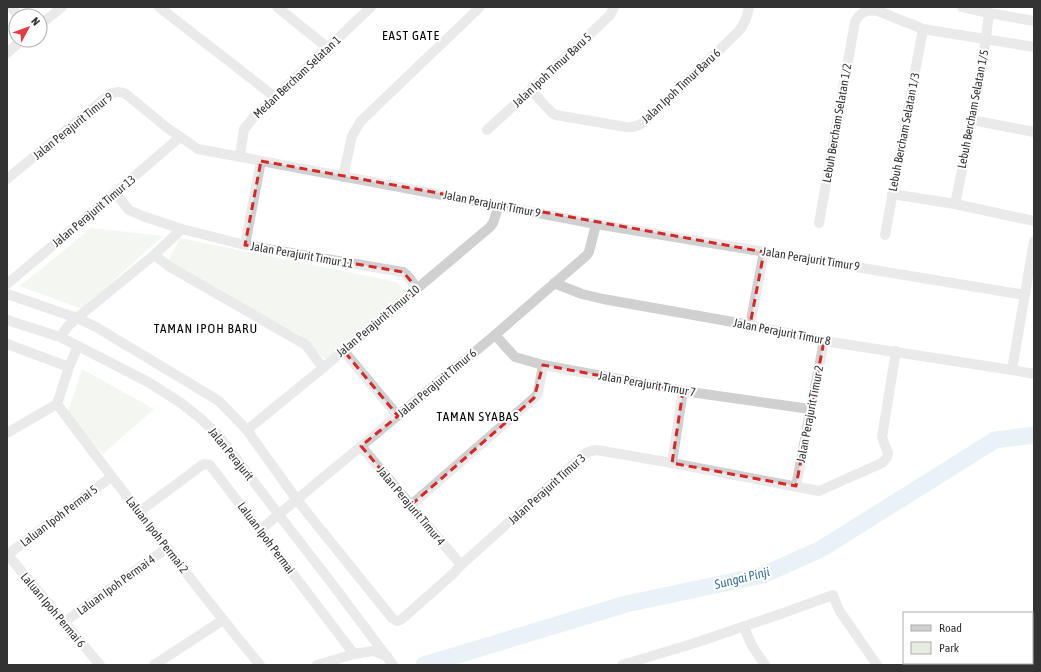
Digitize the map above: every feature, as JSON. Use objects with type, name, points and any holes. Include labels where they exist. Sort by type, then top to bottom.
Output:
[{"type":"street","points":[[48,18],[62,7]]},
{"type":"street","points":[[159,7],[275,97]]},
{"type":"street","points":[[278,7],[328,48]]},
{"type":"street","name":"Medan Bercham Selatan 1","points":[[240,156],[244,129],[254,117],[371,7]]},
{"type":"street","points":[[343,177],[352,136],[361,121],[480,7]]},
{"type":"street","name":"Jalan Ipoh Timur Baru 5","points":[[487,130],[610,15],[614,7]]},
{"type":"street","name":"Jalan Ipoh Timur Baru 6","points":[[531,90],[554,115],[626,128],[638,126],[738,32],[747,18],[749,7]]},
{"type":"street","points":[[962,7],[1034,21]]},
{"type":"street","name":"Lebuh Bercham Selatan 1/2","points":[[819,223],[854,22],[862,13],[867,10],[873,10],[923,29]]},
{"type":"street","name":"Lebuh Bercham Selatan 1/5","points":[[955,204],[972,120],[986,40],[989,13]]},
{"type":"street","points":[[923,29],[1034,47]]},
{"type":"street","name":"Lebuh Bercham Selatan 1/3","points":[[885,234],[923,29]]},
{"type":"street","name":"Jalan Perajurit Timur 9","points":[[7,179],[114,92],[118,91],[126,94],[180,137],[198,149],[596,224],[1025,295]]},
{"type":"street","points":[[972,120],[1034,132]]},
{"type":"street","name":"Jalan Perajurit Timur 13","points":[[7,284],[180,137]]},
{"type":"street","points":[[245,245],[261,162]]},
{"type":"street","name":"Jalan Perajurit Timur 11","points":[[115,193],[129,210],[182,229],[245,245],[403,272],[417,288]]},
{"type":"street","points":[[892,194],[955,204],[1034,222]]},
{"type":"street","name":"Jalan Perajurit Timur 10","points":[[247,430],[490,227],[493,223],[499,205]]},
{"type":"street","name":"Jalan Perajurit Timur 6","points":[[260,530],[495,335],[588,254],[596,224]]},
{"type":"street","points":[[60,337],[77,318],[154,255],[182,229]]},
{"type":"street","points":[[1012,370],[1032,260],[1034,241]]},
{"type":"street","points":[[750,325],[764,252]]},
{"type":"street","points":[[154,255],[170,267],[306,345],[323,368]]},
{"type":"street","name":"Jalan Perajurit Timur 8","points":[[554,283],[582,294],[603,299],[750,325],[824,341],[1034,374]]},
{"type":"street","points":[[7,294],[77,318],[96,327],[219,401],[247,430],[297,500]]},
{"type":"street","name":"Jalan Perajurit","points":[[7,320],[60,337],[78,346],[148,382],[201,419],[219,436],[393,665]]},
{"type":"street","name":"Jalan Perajurit Timur 7","points":[[495,335],[515,357],[543,365],[683,391],[810,409]]},
{"type":"street","name":"Jalan Perajurit Timur 2","points":[[796,486],[824,341]]},
{"type":"street","points":[[7,344],[69,367]]},
{"type":"street","points":[[7,433],[56,404],[78,346]]},
{"type":"street","points":[[343,350],[398,416]]},
{"type":"street","name":"Jalan Perajurit Timur 3","points":[[297,500],[392,618],[397,621],[402,619],[589,452],[597,450],[819,491],[882,462],[887,457],[887,449],[882,437],[896,352]]},
{"type":"street","points":[[411,505],[534,398],[538,393],[543,365]]},
{"type":"street","points":[[672,463],[683,391]]},
{"type":"street","name":"Laluan Ipoh Permai 2","points":[[56,404],[111,477],[260,665]]},
{"type":"street","name":"Jalan Perajurit Timur 4","points":[[361,446],[461,565]]},
{"type":"street","name":"Laluan Ipoh Permai","points":[[139,512],[202,465],[207,464],[212,467],[354,654]]},
{"type":"street","name":"Laluan Ipoh Permai 5","points":[[7,555],[111,477]]},
{"type":"street","name":"Laluan Ipoh Permai 4","points":[[64,622],[167,548]]},
{"type":"street","name":"Laluan Ipoh Permai 6","points":[[7,555],[100,665]]},
{"type":"street","points":[[622,665],[655,660],[695,643],[833,595],[839,610],[877,665]]},
{"type":"street","points":[[154,665],[223,620]]},
{"type":"street","points":[[744,627],[751,644],[766,665]]},
{"type":"street","points":[[317,665],[354,654],[373,652],[387,656]]},
{"type":"highlighted area","points":[[261,161],[764,252],[750,325],[824,341],[796,486],[672,463],[683,391],[543,365],[534,398],[411,505],[361,446],[398,416],[343,350],[417,288],[403,272],[245,245]]},
{"type":"green space","points":[[91,228],[163,236],[82,309],[20,286]]},
{"type":"green space","points":[[180,238],[397,282],[407,293],[327,361],[298,334],[180,272],[168,261]]},
{"type":"green space","points":[[82,369],[154,409],[103,454],[67,415]]},
{"type":"waterway","name":"Sungai Pinji","points":[[424,665],[626,604],[763,575],[821,549],[995,440],[1034,435]]},
{"type":"district","name":"EAST GATE","points":[[411,35]]},
{"type":"district","name":"TAMAN IPOH BARU","points":[[206,328]]},
{"type":"district","name":"TAMAN SYABAS","points":[[478,416]]}]
